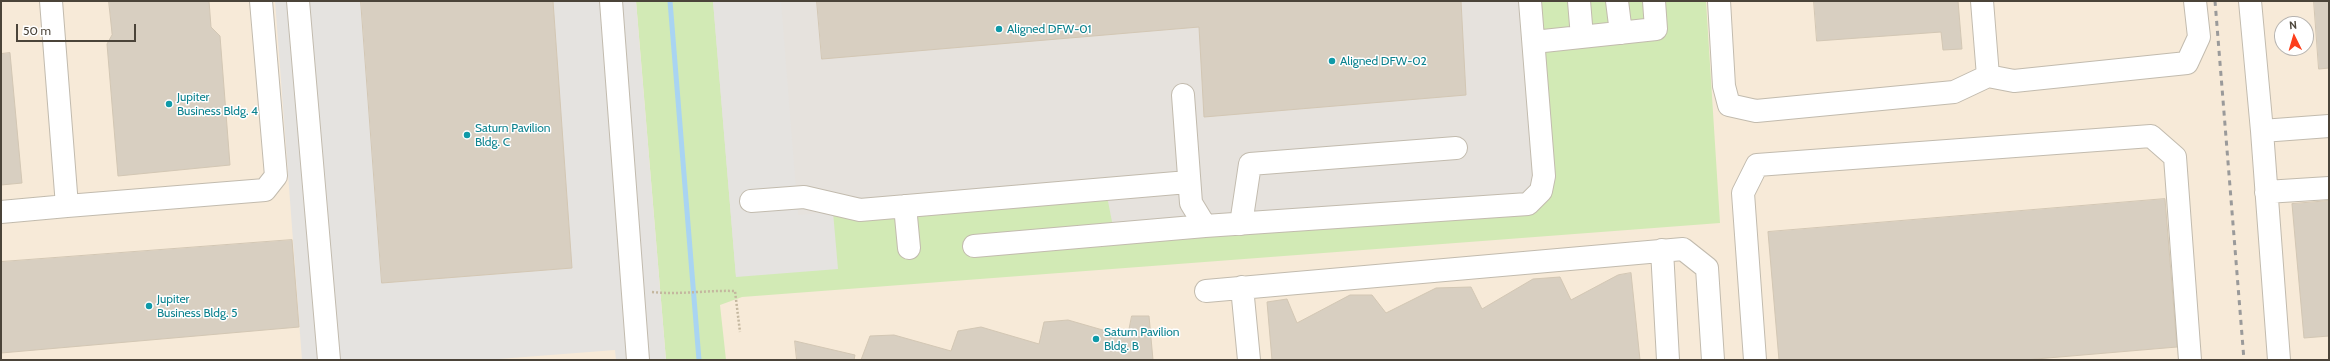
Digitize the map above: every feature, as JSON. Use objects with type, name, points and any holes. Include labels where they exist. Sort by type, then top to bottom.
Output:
[{"type":"lane","points":[[51,1],[67,206]]},
{"type":"lane","points":[[1,212],[265,190],[276,176],[261,1]]},
{"type":"lane","points":[[298,1],[329,360]]},
{"type":"lane","points":[[611,1],[638,360]]},
{"type":"lane","points":[[974,246],[1205,226],[1528,204],[1541,191],[1544,176],[1530,1]]},
{"type":"lane","points":[[1579,1],[1582,37]]},
{"type":"lane","points":[[1618,1],[1620,33]]},
{"type":"lane","points":[[1534,42],[1656,29],[1654,1]]},
{"type":"lane","points":[[1719,1],[1724,86],[1729,105],[1756,111],[1954,92],[1988,76],[2014,81],[2187,63],[2199,37],[2195,1]]},
{"type":"lane","points":[[1982,1],[1988,76]]},
{"type":"lane","points":[[2250,1],[2262,131],[2279,360]]},
{"type":"lane","points":[[1182,95],[1188,182],[1191,203],[1205,226]]},
{"type":"lane","points":[[2262,131],[2329,126]]},
{"type":"lane","points":[[1755,360],[1743,193],[1757,165],[2151,136],[2175,157],[2190,360]]},
{"type":"lane","points":[[1241,224],[1250,164],[1456,148]]},
{"type":"lane","points":[[752,201],[804,197],[860,210],[1188,182]]},
{"type":"lane","points":[[2266,192],[2329,188]]},
{"type":"lane","points":[[905,206],[909,248]]},
{"type":"lane","points":[[1206,290],[1683,248],[1707,268],[1714,360]]},
{"type":"lane","points":[[1662,250],[1668,360]]},
{"type":"lane","points":[[1242,287],[1249,360]]},
{"type":"path","points":[[670,294],[715,290],[735,291],[740,332]]},
{"type":"shaded area","points":[[1,1],[2329,1],[2329,360],[1,360]]},
{"type":"shaded area","points":[[275,1],[361,1],[383,283],[572,268],[553,1],[636,1],[666,360],[616,360],[615,350],[486,360],[302,360]]},
{"type":"shaded area","points":[[701,1],[1521,1],[1537,215],[722,279]]},
{"type":"shaded area","points":[[713,1],[781,1],[798,215],[833,212],[838,269],[736,277]]},
{"type":"green space","points":[[636,1],[713,1],[736,277],[833,212],[1106,191],[1114,232],[1536,203],[1521,1],[1706,1],[1720,223],[742,297],[720,305],[726,360],[666,360]]},
{"type":"building","name":"Jupiter Business Bldg. 4","points":[[109,1],[209,1],[211,27],[220,36],[230,165],[118,176],[107,44],[112,35]]},
{"type":"building","name":"Saturn Pavilion Bldg. C","points":[[361,1],[553,1],[572,268],[382,283]]},
{"type":"building","name":"Aligned DFW-02","points":[[817,1],[1461,1],[1466,95],[1204,117],[1199,27],[822,59]]},
{"type":"building","points":[[1814,1],[1958,1],[1962,49],[1943,50],[1941,32],[1817,41]]},
{"type":"building","points":[[2314,1],[2329,1],[2329,68],[2319,69]]},
{"type":"building","points":[[10,53],[22,183],[1,185],[1,54]]},
{"type":"building","points":[[2165,199],[2177,347],[2024,360],[1779,360],[1768,232]]},
{"type":"building","points":[[2329,201],[2329,336],[2304,338],[2292,204]]},
{"type":"building","name":"Jupiter Business Bldg. 5","points":[[292,240],[299,327],[1,353],[1,262]]},
{"type":"building","points":[[1631,273],[1640,360],[1272,360],[1267,302],[1287,299],[1297,323],[1350,295],[1372,295],[1386,313],[1436,288],[1471,287],[1482,309],[1533,279],[1560,277],[1571,300],[1618,275]]},
{"type":"building","name":"Saturn Pavilion Bldg. B","points":[[1132,316],[1149,316],[1153,360],[861,360],[870,336],[894,335],[951,351],[958,331],[981,327],[1039,344],[1044,322],[1068,320],[1127,337]]},
{"type":"building","points":[[795,341],[855,355],[854,360],[797,360]]},
{"type":"waterway","points":[[670,1],[699,360]]},
{"type":"railway","points":[[2215,1],[2244,360]]},
{"type":"place","name":"Aligned DFW-01","points":[[999,29]]},
{"type":"place","name":"Aligned DFW-02","points":[[1332,61]]},
{"type":"place","name":"Jupiter Business Bldg. 4","points":[[169,104]]},
{"type":"place","name":"Saturn Pavilion Bldg. C","points":[[467,135]]},
{"type":"place","name":"Jupiter Business Bldg. 5","points":[[149,306]]},
{"type":"place","name":"Saturn Pavilion Bldg. B","points":[[1096,339]]}]
